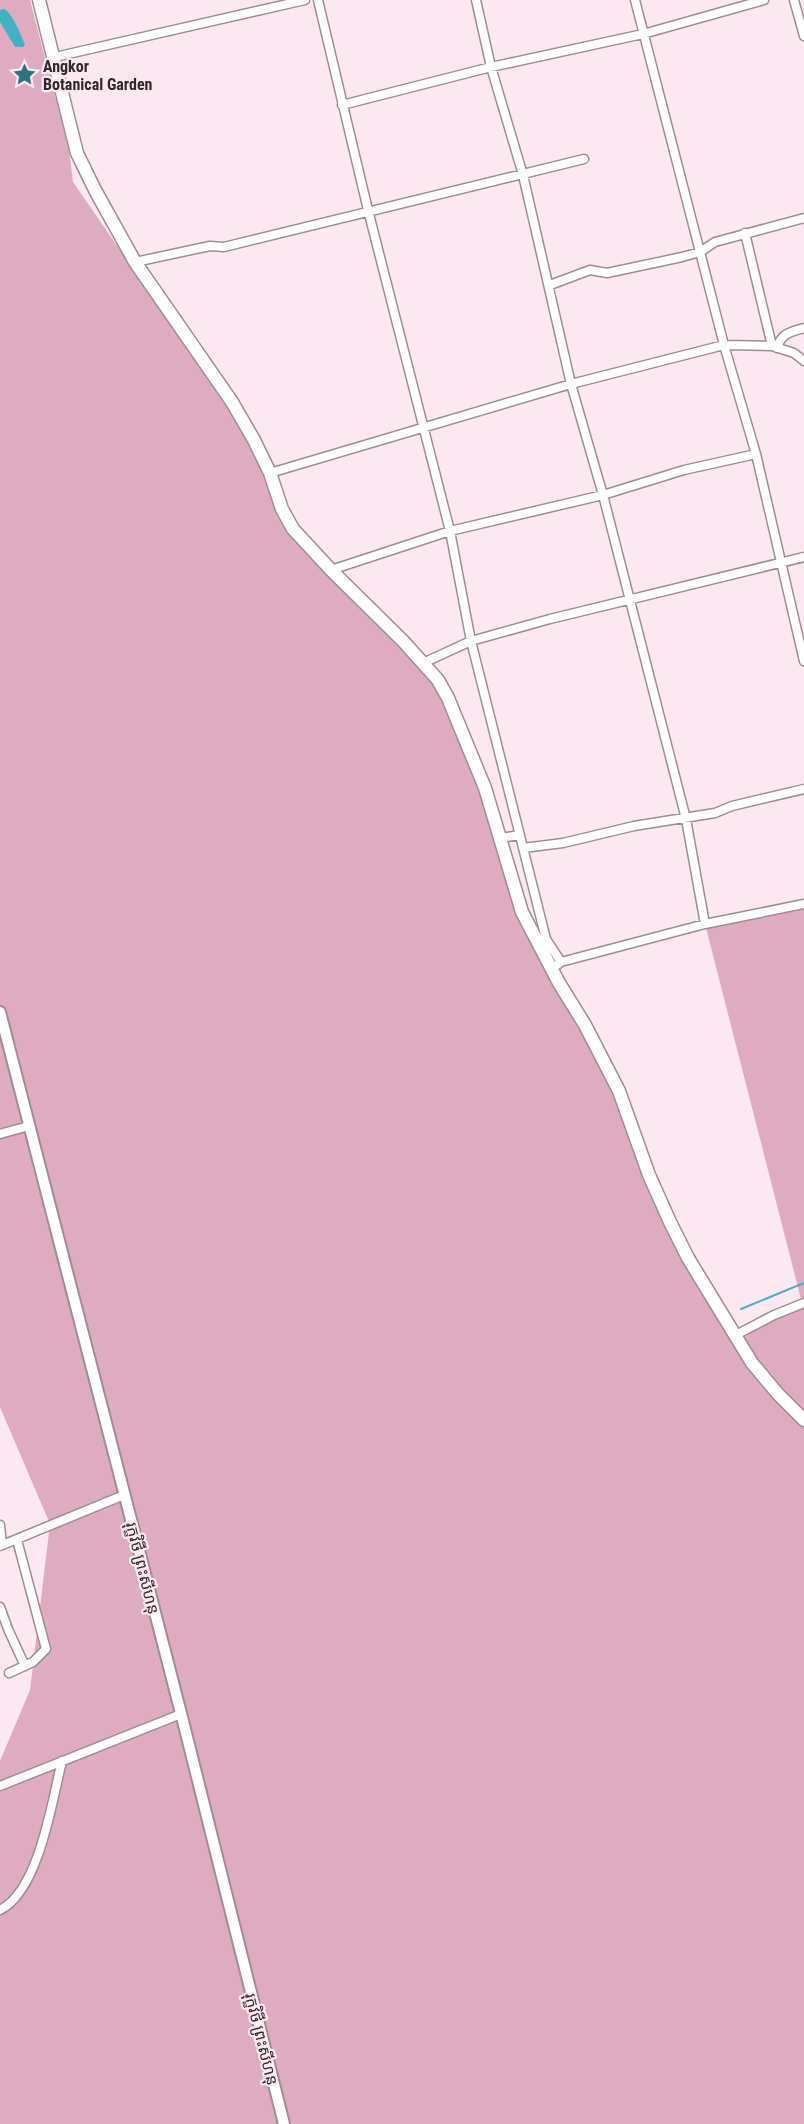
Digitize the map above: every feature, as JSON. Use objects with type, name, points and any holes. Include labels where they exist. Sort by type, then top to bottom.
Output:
[{"type":"main road","points":[[39,0],[77,153],[94,190],[135,262],[232,402],[255,440],[270,473],[282,509],[293,529],[438,680],[448,698],[485,788],[522,912],[556,966],[619,1091],[670,1222],[688,1258],[752,1363],[804,1420]]},
{"type":"street","points":[[55,57],[305,0]]},
{"type":"street","points":[[318,0],[368,210],[450,531],[471,641],[546,939],[556,966],[705,924],[804,904]]},
{"type":"street","points":[[476,0],[491,68],[523,175],[571,384],[631,600],[686,819],[705,924]]},
{"type":"street","points":[[635,0],[724,345],[756,454],[804,661]]},
{"type":"street","points":[[342,105],[491,68],[643,34],[764,0]]},
{"type":"street","points":[[794,0],[804,36]]},
{"type":"street","points":[[135,262],[210,246],[224,247],[584,159]]},
{"type":"street","points":[[550,285],[590,270],[607,273],[700,252],[715,242],[804,218]]},
{"type":"street","points":[[745,233],[774,347]]},
{"type":"street","points":[[774,347],[784,334],[804,328]]},
{"type":"street","points":[[270,473],[571,384],[724,345],[774,347],[794,353],[804,361]]},
{"type":"street","points":[[331,570],[450,531],[603,495],[684,470],[756,454]]},
{"type":"street","points":[[423,663],[471,641],[804,557]]},
{"type":"street","points":[[523,848],[563,843],[634,826],[715,813],[732,806],[804,789]]},
{"type":"street","points":[[500,838],[520,835]]},
{"type":"street","name":"រុក្ខវិថី ព្រះសីហនុ","points":[[0,1012],[284,2124]]},
{"type":"street","points":[[0,1134],[29,1126]]},
{"type":"street","points":[[734,1336],[774,1315],[804,1303]]},
{"type":"street","points":[[0,1525],[1,1545],[124,1495]]},
{"type":"street","points":[[9,1673],[26,1666],[45,1653],[46,1647],[17,1540]]},
{"type":"street","points":[[0,1607],[26,1666]]},
{"type":"street","points":[[0,1786],[181,1714]]},
{"type":"street","points":[[0,1910],[15,1899],[32,1872],[62,1761]]},
{"type":"shaded area","points":[[0,0],[30,0],[69,150],[73,182],[129,263],[155,291],[232,402],[282,509],[448,698],[522,912],[619,1091],[649,1175],[735,1336],[802,1303],[705,924],[804,904],[804,2124],[0,2124],[0,1761],[30,1690],[50,1524],[0,1407]]},
{"type":"water","points":[[4,9],[11,15],[16,25],[25,45],[23,47],[15,47],[0,22],[0,10]]},
{"type":"waterway","points":[[741,1309],[804,1283]]},
{"type":"place","name":"Angkor Botanical Garden","points":[[25,75]]}]
